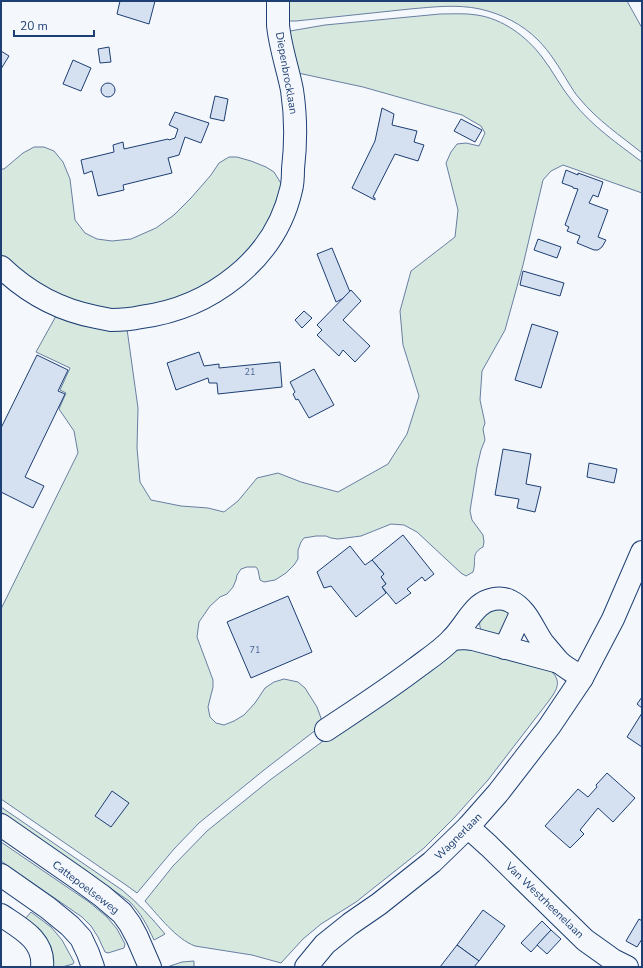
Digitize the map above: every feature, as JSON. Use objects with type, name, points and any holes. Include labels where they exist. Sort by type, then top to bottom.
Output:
[{"type":"street","name":"Diepenbrocklaan","points":[[1,267],[25,288],[59,307],[85,315],[111,320],[158,315],[175,310],[218,290],[244,269],[271,238],[284,213],[292,189],[295,152],[294,110],[292,90],[278,26],[278,1]]},
{"type":"street","name":"Wagnerlaan","points":[[306,967],[325,944],[432,862],[468,827],[498,793],[549,727],[582,678],[613,619],[642,552]]},
{"type":"street","points":[[326,730],[426,661],[452,639],[479,606],[496,598],[504,598],[517,605],[529,619],[543,642],[560,662],[582,678]]},
{"type":"street","points":[[505,648],[522,611]]},
{"type":"street","points":[[452,639],[464,638],[480,641],[560,662]]},
{"type":"street","name":"Cattepoelseweg","points":[[1,825],[102,896],[122,913],[137,937],[150,967]]},
{"type":"street","name":"Van Westrheenelaan","points":[[468,827],[585,940],[613,960],[627,967]]},
{"type":"street","points":[[3,878],[48,908],[70,926],[81,938],[93,967]]},
{"type":"street","points":[[1,915],[26,933],[34,941],[40,949],[42,967]]},
{"type":"shaded area","points":[[287,1],[627,1],[642,28],[642,153],[610,128],[587,107],[575,93],[558,65],[532,34],[518,24],[504,17],[471,7],[445,6],[289,21]]},
{"type":"shaded area","points":[[440,14],[468,14],[487,17],[505,25],[529,42],[542,57],[580,111],[606,134],[642,162],[642,193],[563,165],[551,171],[543,180],[523,265],[505,330],[482,371],[480,400],[485,423],[483,429],[485,440],[477,467],[470,511],[472,520],[483,535],[484,542],[483,547],[475,555],[473,572],[466,576],[417,532],[404,525],[391,524],[361,536],[338,539],[326,536],[304,538],[298,550],[298,559],[286,573],[275,580],[264,582],[260,580],[256,567],[241,569],[237,575],[233,587],[227,594],[220,597],[210,606],[199,622],[197,637],[213,680],[213,687],[208,707],[210,717],[216,723],[224,725],[234,721],[244,715],[255,703],[265,688],[274,682],[284,679],[298,682],[305,688],[317,707],[321,718],[321,726],[199,823],[174,849],[137,893],[1,799],[1,609],[78,453],[74,431],[59,409],[66,393],[60,390],[70,368],[36,352],[56,316],[127,329],[138,408],[137,448],[140,482],[151,500],[181,506],[208,508],[224,512],[238,501],[257,478],[278,473],[301,482],[338,492],[388,464],[407,434],[419,396],[403,345],[400,311],[411,271],[455,237],[458,210],[446,163],[457,144],[466,143],[479,146],[485,133],[481,126],[462,115],[363,87],[298,73],[291,45],[290,31],[325,25]]},
{"type":"shaded area","points":[[34,147],[44,147],[54,151],[63,162],[70,179],[75,220],[85,233],[97,239],[112,241],[131,239],[156,228],[174,215],[211,175],[219,163],[229,157],[237,157],[266,167],[274,172],[282,185],[270,217],[254,245],[226,271],[212,281],[187,294],[157,305],[113,310],[74,302],[29,280],[1,255],[1,169],[4,169],[23,153]]},
{"type":"shaded area","points":[[494,608],[510,611],[501,638],[482,632],[480,626],[481,615]]},
{"type":"shaded area","points":[[465,648],[551,671],[557,679],[556,690],[488,780],[454,818],[424,848],[356,902],[321,924],[303,939],[281,963],[252,955],[195,946],[188,943],[175,933],[145,901],[173,866],[207,831],[270,780],[451,650]]},
{"type":"shaded area","points":[[1,807],[122,890],[145,911],[165,934],[154,940],[143,919],[129,901],[1,812]]},
{"type":"shaded area","points":[[1,842],[89,902],[107,917],[117,929],[125,944],[124,948],[108,953],[105,952],[91,926],[82,917],[1,861]]},
{"type":"shaded area","points":[[31,912],[51,927],[62,940],[74,962],[73,964],[62,967],[53,967],[50,945],[42,934],[25,919]]},
{"type":"shaded area","points":[[194,961],[194,967],[167,967],[182,962]]},
{"type":"building","points":[[120,1],[155,1],[149,24],[117,14]]},
{"type":"building","points":[[109,47],[111,62],[100,63],[98,49]]},
{"type":"building","points":[[1,51],[9,56],[1,69]]},
{"type":"building","points":[[73,60],[91,68],[81,91],[63,84]]},
{"type":"building","points":[[105,83],[111,83],[115,87],[115,93],[111,97],[105,97],[101,93],[101,87]]},
{"type":"building","points":[[215,96],[228,99],[224,121],[210,118]]},
{"type":"building","points":[[382,108],[394,114],[392,125],[417,131],[414,142],[424,145],[418,161],[395,154],[373,197],[375,200],[352,188],[375,141]]},
{"type":"building","points":[[175,112],[209,123],[201,143],[185,137],[179,155],[168,158],[172,173],[123,185],[124,190],[98,196],[92,171],[84,174],[81,160],[114,152],[113,145],[123,142],[124,149],[175,138],[178,129],[169,125]]},
{"type":"building","points":[[461,119],[482,130],[475,142],[454,131]]},
{"type":"building","points":[[566,170],[603,182],[598,197],[593,195],[589,203],[608,210],[598,237],[606,240],[602,247],[598,250],[594,250],[577,243],[580,236],[567,231],[569,227],[565,225],[578,189],[562,183]]},
{"type":"building","points":[[538,239],[561,247],[557,258],[534,250]]},
{"type":"building","points":[[332,248],[350,292],[336,302],[317,254]]},
{"type":"building","points":[[523,271],[564,283],[560,296],[520,285]]},
{"type":"building","points":[[351,290],[361,301],[343,320],[370,346],[355,362],[343,350],[339,356],[317,335],[322,330],[317,325]]},
{"type":"building","points":[[304,311],[312,318],[302,328],[295,320]]},
{"type":"building","points":[[532,324],[558,332],[541,388],[515,380]]},
{"type":"building","points":[[199,352],[204,366],[219,364],[219,368],[280,362],[282,387],[218,394],[217,383],[209,383],[208,378],[176,390],[167,363]]},
{"type":"building","points":[[37,355],[68,370],[58,391],[65,394],[25,477],[44,486],[33,508],[1,492],[1,428]]},
{"type":"building","points":[[314,369],[334,405],[309,418],[298,399],[296,400],[293,394],[295,392],[290,382]]},
{"type":"building","points":[[503,449],[531,454],[526,484],[541,487],[535,512],[517,508],[519,499],[495,495]]},
{"type":"building","points":[[589,463],[617,469],[614,483],[587,477]]},
{"type":"building","points":[[403,535],[434,574],[425,581],[422,577],[407,589],[411,593],[396,604],[382,587],[386,584],[381,577],[384,574],[372,560]]},
{"type":"building","points":[[350,546],[365,565],[372,560],[384,574],[381,577],[386,584],[382,587],[386,593],[356,617],[331,586],[324,588],[317,572]]},
{"type":"building","points":[[288,596],[312,652],[251,678],[227,622]]},
{"type":"building","points":[[642,697],[642,708],[637,704]]},
{"type":"building","points":[[642,713],[642,747],[627,737]]},
{"type":"building","points":[[607,773],[635,798],[613,822],[598,808],[580,830],[584,834],[570,848],[545,826],[578,789],[588,797]]},
{"type":"building","points":[[112,791],[129,803],[111,827],[95,816]]},
{"type":"building","points":[[483,910],[505,926],[479,961],[457,945]]},
{"type":"building","points":[[639,919],[642,921],[642,939],[637,947],[626,941]]},
{"type":"building","points":[[542,921],[551,930],[531,952],[521,943]]},
{"type":"building","points":[[551,930],[561,939],[547,954],[537,945]]},
{"type":"building","points":[[457,945],[479,961],[474,967],[440,967]]}]
